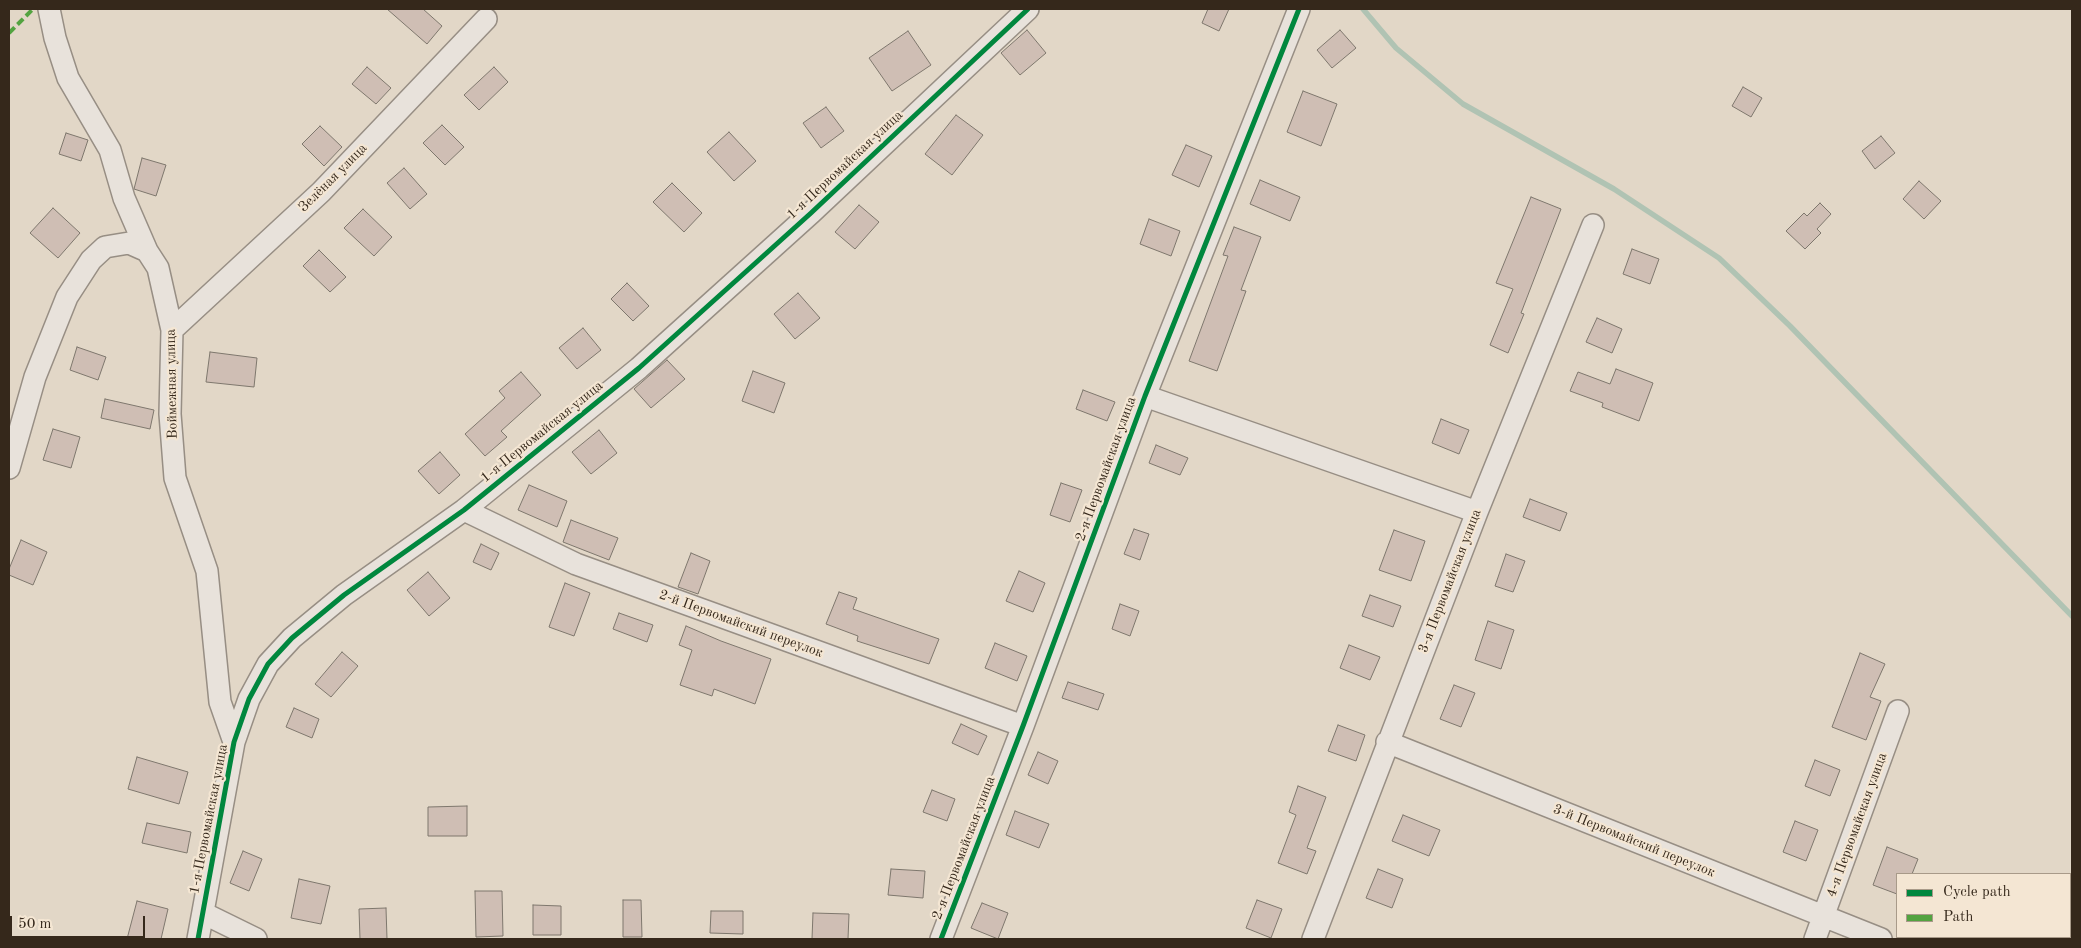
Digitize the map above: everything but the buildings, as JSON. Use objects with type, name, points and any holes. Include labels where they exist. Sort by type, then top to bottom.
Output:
[{"type":"street","name":"Воймежная улица","points":[[49,9],[54,38],[68,78],[110,150],[124,198],[146,251],[158,268],[172,330],[170,414],[175,478],[207,571],[220,702],[234,742]]},
{"type":"street","name":"1-я Первомайская улица","points":[[198,939],[234,742],[250,699],[268,664],[292,638],[344,595],[464,510],[639,368],[811,212],[1028,9]]},
{"type":"street","name":"2-я Первомайская улица","points":[[941,939],[1023,726],[1145,396],[1299,9]]},
{"type":"street","name":"Зелёная улица","points":[[172,330],[321,192],[486,20]]},
{"type":"street","name":"3-я Первомайская улица","points":[[1313,939],[1387,742],[1477,512],[1593,225]]},
{"type":"street","points":[[9,468],[35,377],[67,297],[91,260],[105,247],[129,243],[146,251]]},
{"type":"street","points":[[1145,396],[1477,512]]},
{"type":"street","name":"2-й Первомайский переулок","points":[[464,510],[576,564],[1023,726]]},
{"type":"street","name":"4-я Первомайская улица","points":[[1814,939],[1898,711]]},
{"type":"street","name":"3-й Первомайский переулок","points":[[1387,742],[1823,918],[1880,939]]},
{"type":"street","points":[[203,913],[256,939]]},
{"type":"waterway","points":[[1363,9],[1396,48],[1463,104],[1614,189],[1719,258],[1790,326],[2072,616]]},
{"type":"marked path","points":[[9,33],[33,9]]},
{"type":"cycle path","points":[[198,939],[234,742],[249,699],[268,664],[292,638],[344,595],[464,510],[639,368],[811,213],[1028,9]]},
{"type":"cycle path","points":[[941,939],[1023,726],[1145,396],[1299,9]]}]
